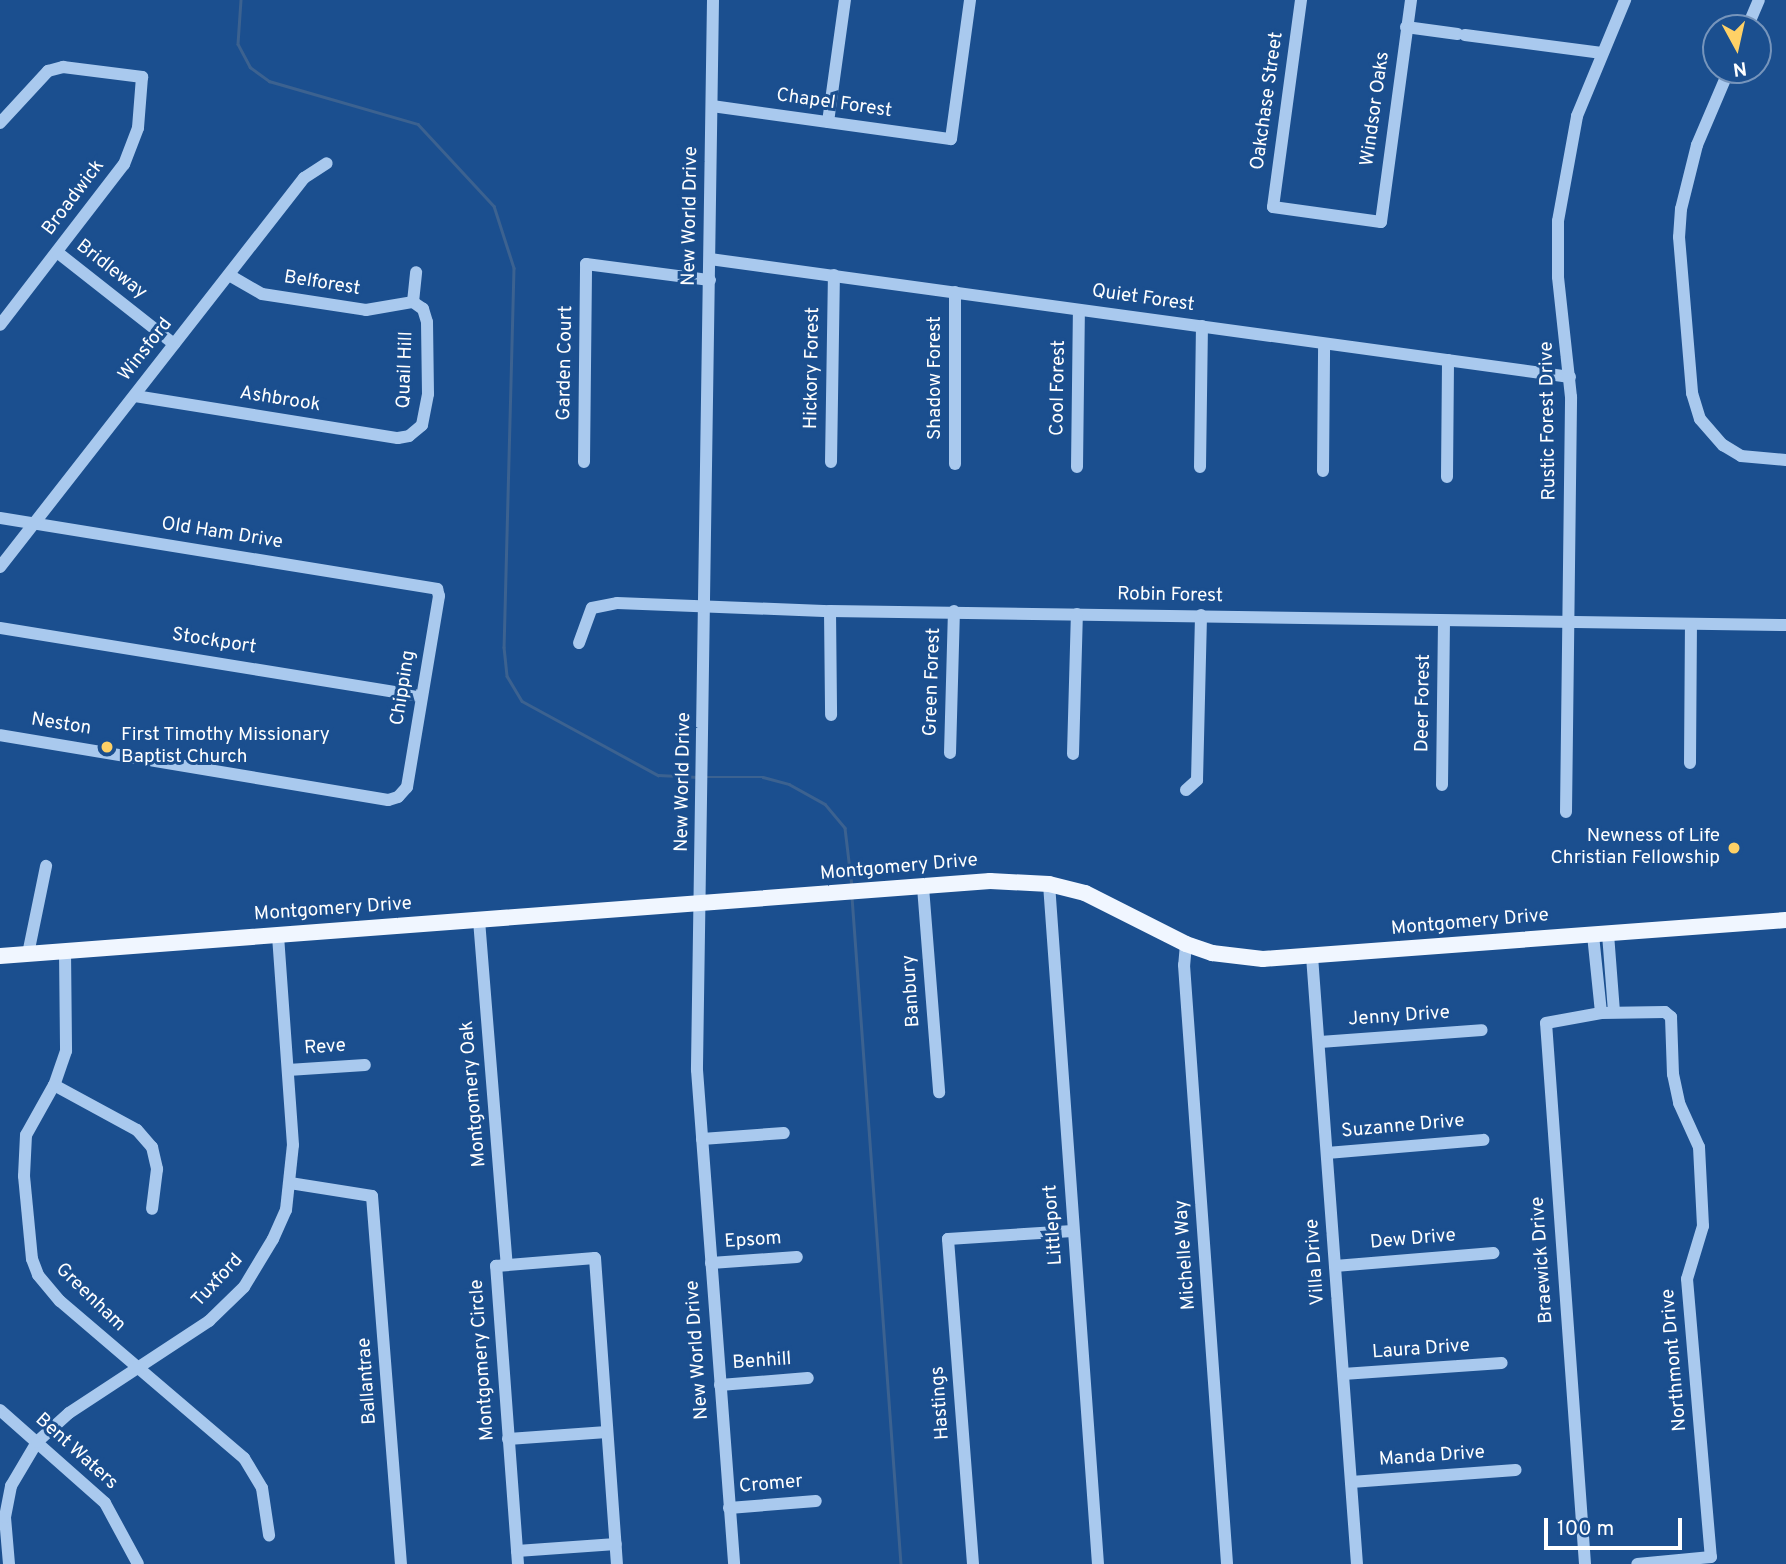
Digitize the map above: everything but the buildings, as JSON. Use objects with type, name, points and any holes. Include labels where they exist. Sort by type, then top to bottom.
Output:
[{"type":"main road","name":"Montgomery Drive","points":[[0,956],[990,881],[1049,884],[1109,902],[1186,944],[1212,953],[1263,959],[1786,920]]},
{"type":"street","name":"New World Drive","points":[[713,0],[697,1070],[734,1564]]},
{"type":"street","points":[[828,122],[845,0]]},
{"type":"street","name":"Chapel Forest","points":[[712,106],[951,139],[970,0]]},
{"type":"street","name":"Oakchase Street","points":[[1301,0],[1273,206],[1381,222]]},
{"type":"street","name":"Windsor Oaks","points":[[1381,222],[1410,0]]},
{"type":"street","name":"Rustic Forest Drive","points":[[1566,811],[1570,377],[1558,277],[1558,221],[1568,148],[1602,53],[1625,0]]},
{"type":"street","points":[[1406,27],[1602,53]]},
{"type":"street","name":"Broadwick","points":[[0,123],[48,71],[64,67],[142,78],[138,128],[124,163],[0,325]]},
{"type":"street","points":[[1723,84],[1697,145],[1681,209],[1679,237],[1692,393],[1700,419],[1723,445],[1741,456],[1786,460]]},
{"type":"street","name":"Winsford","points":[[0,567],[304,178],[327,163]]},
{"type":"street","name":"Bridleway","points":[[57,252],[174,344]]},
{"type":"street","name":"Quiet Forest","points":[[710,259],[1570,377]]},
{"type":"street","name":"Garden Court","points":[[584,462],[586,264],[710,280]]},
{"type":"street","points":[[413,302],[416,272]]},
{"type":"street","name":"Belforest","points":[[229,275],[262,294],[366,310],[413,302]]},
{"type":"street","name":"Hickory Forest","points":[[831,462],[834,275]]},
{"type":"street","name":"Shadow Forest","points":[[955,292],[955,464]]},
{"type":"street","name":"Quail Hill","points":[[413,302],[423,309],[429,334],[428,394],[417,432]]},
{"type":"street","name":"Cool Forest","points":[[1077,467],[1079,310]]},
{"type":"street","points":[[1200,467],[1202,326]]},
{"type":"street","points":[[1323,471],[1324,344]]},
{"type":"street","points":[[1447,477],[1448,360]]},
{"type":"street","name":"Ashbrook","points":[[135,396],[398,438],[417,432]]},
{"type":"street","name":"Old Ham Drive","points":[[0,518],[437,589]]},
{"type":"street","name":"Chipping","points":[[404,793],[437,589]]},
{"type":"street","name":"Robin Forest","points":[[579,643],[584,618],[599,606],[1786,625]]},
{"type":"street","points":[[830,611],[831,715]]},
{"type":"street","name":"Green Forest","points":[[950,753],[954,611]]},
{"type":"street","points":[[1073,754],[1077,614]]},
{"type":"street","points":[[1186,790],[1197,780],[1201,615]]},
{"type":"street","name":"Deer Forest","points":[[1442,785],[1444,621]]},
{"type":"street","points":[[1690,763],[1692,624]]},
{"type":"street","name":"Stockport","points":[[0,628],[421,696]]},
{"type":"street","name":"Neston","points":[[0,735],[387,800],[404,793]]},
{"type":"street","points":[[28,954],[46,866]]},
{"type":"street","name":"Littleport","points":[[1049,884],[1098,1564]]},
{"type":"street","name":"Banbury","points":[[923,887],[939,1092]]},
{"type":"street","name":"Montgomery Oak","points":[[479,920],[507,1265]]},
{"type":"street","points":[[1600,934],[1608,1013]]},
{"type":"street","name":"Tuxford","points":[[9,1564],[6,1505],[11,1486],[37,1442],[69,1413],[209,1321],[244,1287],[273,1240],[286,1210],[293,1145],[278,935]]},
{"type":"street","name":"Michelle Way","points":[[1186,944],[1184,965],[1227,1564]]},
{"type":"street","name":"Greenham","points":[[65,951],[68,1038],[54,1085],[26,1135],[24,1176],[32,1259],[48,1289],[244,1458],[262,1488],[269,1535]]},
{"type":"street","name":"Villa Drive","points":[[1312,957],[1357,1564]]},
{"type":"street","name":"Northmont Drive","points":[[1608,1013],[1670,1014],[1675,1083],[1699,1147],[1703,1226],[1687,1279],[1711,1557],[1637,1564]]},
{"type":"street","name":"Braewick Drive","points":[[1585,1564],[1545,1028],[1550,1018],[1608,1013]]},
{"type":"street","name":"Jenny Drive","points":[[1320,1042],[1482,1030]]},
{"type":"street","name":"Reve","points":[[288,1070],[365,1065]]},
{"type":"street","points":[[54,1085],[137,1130],[152,1147],[157,1169],[152,1209]]},
{"type":"street","points":[[702,1139],[784,1133]]},
{"type":"street","name":"Suzanne Drive","points":[[1327,1153],[1483,1140]]},
{"type":"street","name":"Ballantrae","points":[[290,1183],[372,1196],[401,1564]]},
{"type":"street","name":"Hastings","points":[[973,1564],[948,1239],[1073,1231]]},
{"type":"street","name":"Dew Drive","points":[[1335,1266],[1493,1253]]},
{"type":"street","name":"Epsom","points":[[712,1263],[797,1257]]},
{"type":"street","name":"Montgomery Circle","points":[[517,1558],[496,1266],[595,1258],[617,1564]]},
{"type":"street","name":"Laura Drive","points":[[1343,1374],[1502,1363]]},
{"type":"street","name":"Benhill","points":[[720,1385],[808,1378]]},
{"type":"street","name":"Bent Waters","points":[[0,1410],[105,1503],[138,1564]]},
{"type":"street","points":[[508,1439],[607,1432]]},
{"type":"street","name":"Manda Drive","points":[[1351,1482],[1517,1470]]},
{"type":"street","name":"Cromer","points":[[729,1508],[816,1501]]},
{"type":"street","points":[[517,1558],[616,1544]]},
{"type":"waterway","points":[[241,0],[238,44],[250,67],[269,81],[418,124],[494,206],[514,268],[504,647],[507,676],[522,701],[658,775],[698,777]]},
{"type":"waterway","points":[[705,777],[763,777],[789,784],[825,804],[845,828],[852,887]]},
{"type":"waterway","points":[[852,897],[901,1564]]},
{"type":"place","name":"First Timothy Missionary Baptist Church","points":[[107,747]]},
{"type":"place","name":"Newness of Life Christian Fellowship","points":[[1734,848]]}]
